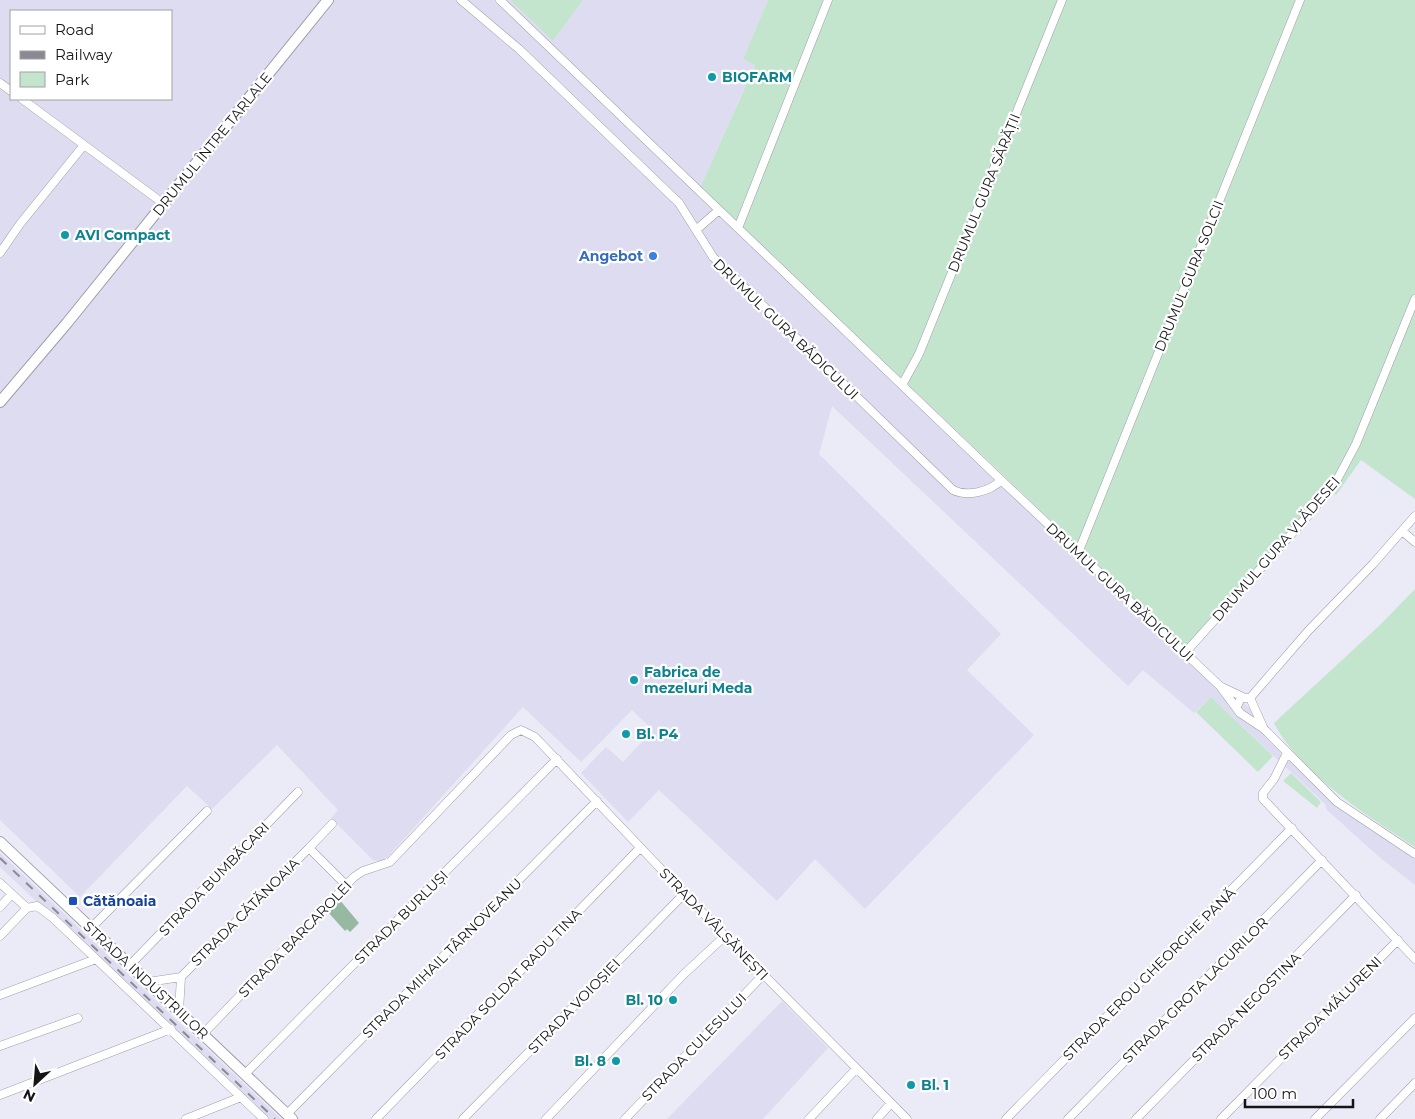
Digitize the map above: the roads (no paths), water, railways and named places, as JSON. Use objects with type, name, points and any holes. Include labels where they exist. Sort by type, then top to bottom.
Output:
[{"type":"main road","name":"DRUMUL ÎNTRE TARLALE","points":[[0,402],[164,204],[328,0]]},
{"type":"main road","name":"STRADA INDUSTRIILOR","points":[[0,842],[290,1116]]},
{"type":"street","name":"DRUMUL GURA BĂDICULUI","points":[[461,0],[519,50],[648,173],[679,204],[712,258],[953,490],[961,494],[972,494],[997,485],[1002,480]]},
{"type":"street","name":"DRUMUL GURA BĂDICULUI","points":[[500,0],[1078,553],[1220,686],[1236,706]]},
{"type":"street","points":[[738,228],[828,0]]},
{"type":"street","name":"DRUMUL GURA SĂRĂȚII","points":[[902,385],[919,354],[1062,0]]},
{"type":"street","name":"DRUMUL GURA SOLCII","points":[[1078,553],[1300,0]]},
{"type":"street","points":[[23,100],[164,204]]},
{"type":"street","points":[[0,253],[20,224],[84,145]]},
{"type":"street","points":[[696,230],[719,210]]},
{"type":"street","name":"DRUMUL GURA VLĂDESEI","points":[[1185,653],[1307,517],[1338,478],[1356,444],[1415,299]]},
{"type":"street","points":[[1415,516],[1373,564],[1247,697],[1239,699],[1236,706],[1240,713],[1245,714],[1264,729],[1337,802],[1415,854]]},
{"type":"street","points":[[1402,531],[1415,542]]},
{"type":"street","points":[[1220,686],[1247,697],[1264,729]]},
{"type":"street","points":[[1245,714],[1252,712],[1254,707]]},
{"type":"street","name":"STRADA VÂLSĂNEȘTI","points":[[521,730],[531,733],[557,759],[684,894],[907,1119]]},
{"type":"street","name":"STRADA BARCAROLEI","points":[[203,1034],[346,885],[363,871],[390,862],[511,736],[521,730]]},
{"type":"street","points":[[1287,753],[1274,779],[1262,796],[1415,959]]},
{"type":"street","name":"STRADA BURLUȘI","points":[[245,1074],[557,759]]},
{"type":"street","name":"STRADA BUMBĂCARI","points":[[130,965],[298,792]]},
{"type":"street","name":"STRADA MIHAIL TÂRNOVEANU","points":[[290,1116],[597,801]]},
{"type":"street","points":[[91,928],[207,811]]},
{"type":"street","name":"STRADA CĂTĂNOAIA","points":[[148,982],[181,977],[332,824]]},
{"type":"street","name":"STRADA EROU GHEORGHE PANĂ","points":[[1006,1119],[1292,828]]},
{"type":"street","name":"STRADA CĂTĂNOAIA","points":[[309,848],[346,885]]},
{"type":"street","name":"STRADA SOLDAT RADU TINA","points":[[376,1119],[640,848]]},
{"type":"street","name":"STRADA GROTA LACURILOR","points":[[1068,1119],[1322,860]]},
{"type":"street","points":[[0,883],[27,908]]},
{"type":"street","points":[[0,907],[12,894]]},
{"type":"street","name":"STRADA VOIOȘIEI","points":[[464,1119],[684,894]]},
{"type":"street","name":"STRADA NEGOSTINA","points":[[1136,1119],[1356,895]]},
{"type":"street","points":[[0,936],[27,908],[40,907],[264,1119]]},
{"type":"street","points":[[546,1119],[683,975],[725,936]]},
{"type":"street","name":"STRADA MĂLURENI","points":[[1221,1119],[1398,940]]},
{"type":"street","points":[[0,995],[96,959]]},
{"type":"street","name":"STRADA CULESULUI","points":[[625,1119],[763,975]]},
{"type":"street","name":"STRADA CĂTĂNOAIA","points":[[179,1011],[181,977]]},
{"type":"street","points":[[0,1046],[78,1018]]},
{"type":"street","points":[[1315,1119],[1415,1018]]},
{"type":"street","points":[[0,1095],[171,1029]]},
{"type":"street","points":[[809,1119],[856,1069]]},
{"type":"street","points":[[1380,1119],[1415,1083]]},
{"type":"street","points":[[186,1119],[241,1097]]},
{"type":"street","points":[[877,1119],[891,1103]]},
{"type":"railway","points":[[0,858],[275,1119]]},
{"type":"place","name":"BIOFARM","points":[[712,77]]},
{"type":"place","name":"AVI Compact","points":[[65,235]]},
{"type":"place","name":"Angebot","points":[[653,256]]},
{"type":"place","name":"Fabrica de mezeluri Meda","points":[[634,680]]},
{"type":"place","name":"Bl. P4","points":[[626,734]]},
{"type":"place","name":"Cătănoaia","points":[[73,901]]},
{"type":"place","name":"Bl. 10","points":[[673,1000]]},
{"type":"place","name":"Bl. 8","points":[[616,1061]]},
{"type":"place","name":"Bl. 1","points":[[911,1085]]}]
